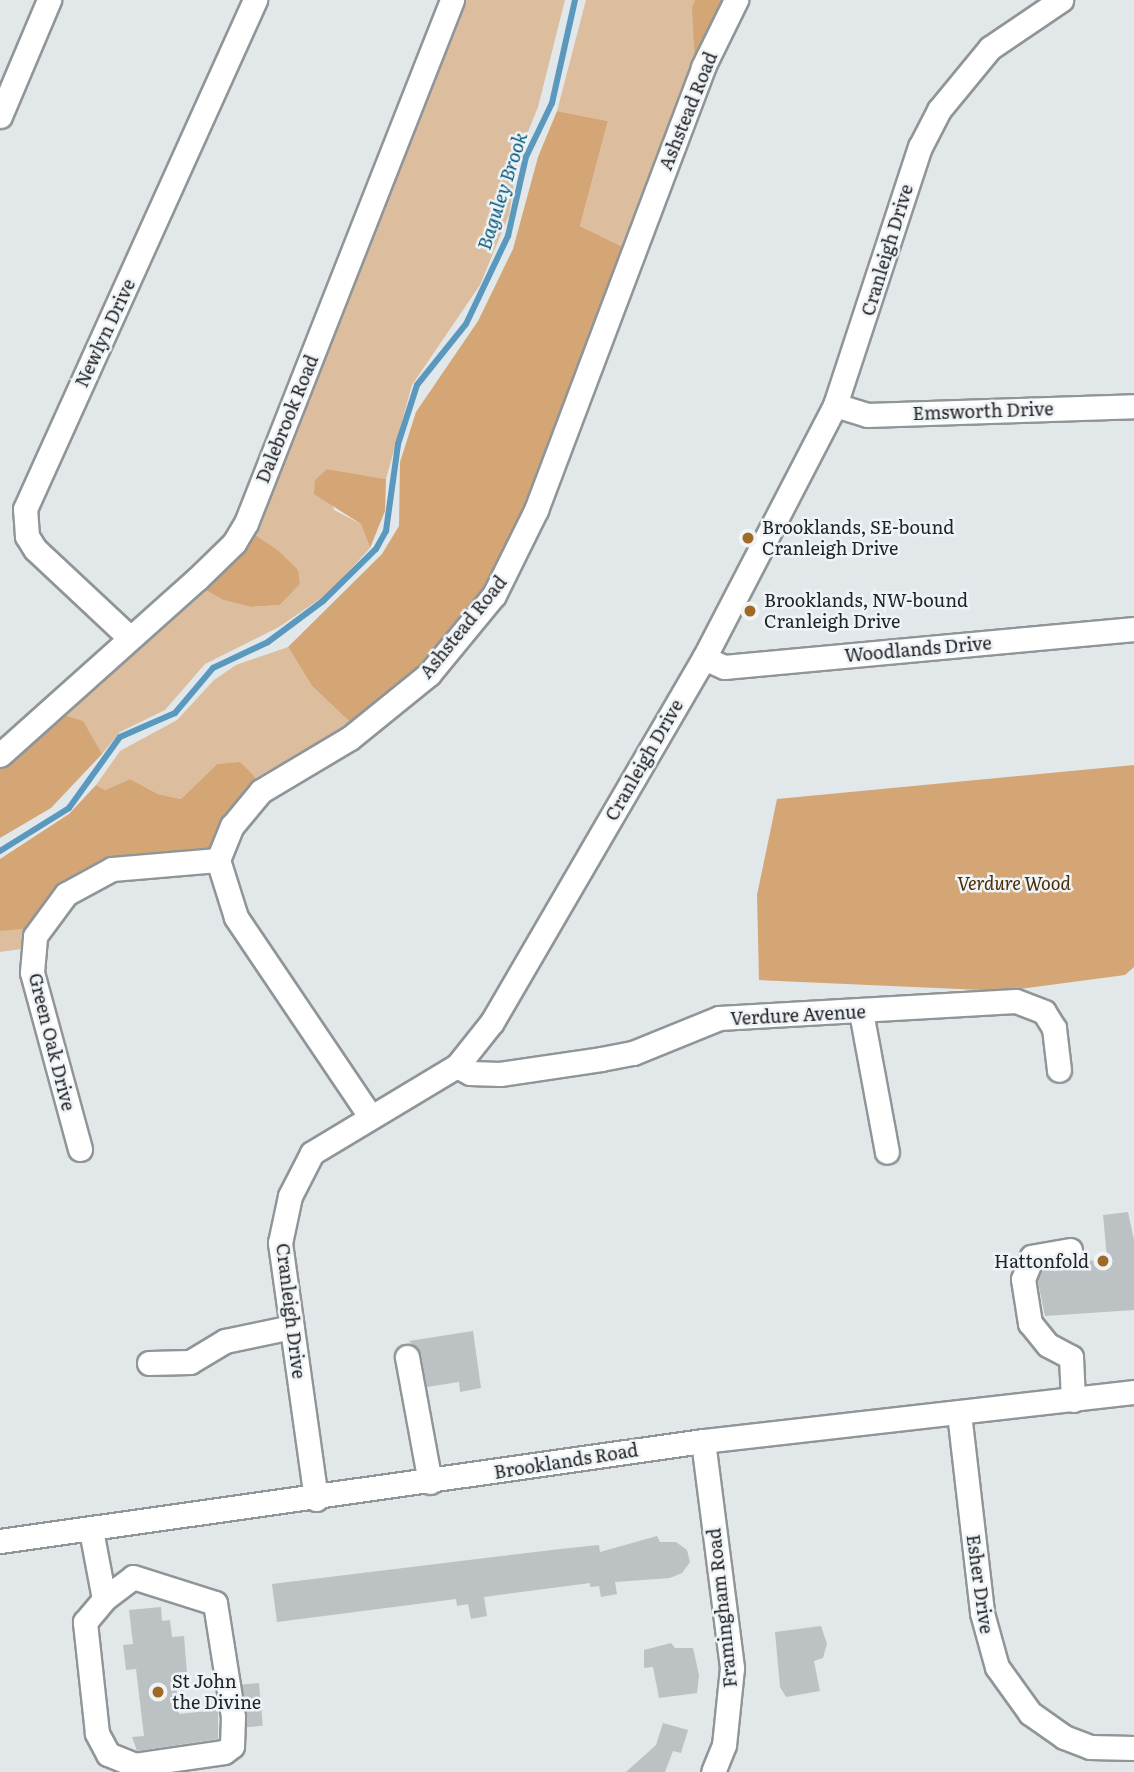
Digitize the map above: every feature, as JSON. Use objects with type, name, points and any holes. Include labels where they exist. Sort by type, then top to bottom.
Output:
[{"type":"street","points":[[0,116],[49,0]]},
{"type":"street","name":"Newlyn Drive","points":[[130,638],[35,549],[27,536],[25,509],[255,0]]},
{"type":"street","name":"Dalebrook Road","points":[[0,755],[234,543],[246,523],[452,0]]},
{"type":"street","name":"Ashstead Road","points":[[218,860],[232,826],[261,791],[350,738],[429,674],[494,595],[536,510],[703,67],[736,0]]},
{"type":"street","name":"Cranleigh Drive","points":[[316,1499],[280,1243],[290,1196],[312,1153],[457,1066],[492,1022],[704,658],[835,405],[920,147],[939,110],[990,48],[1061,0]]},
{"type":"street","name":"Emsworth Drive","points":[[835,405],[867,415],[1134,405]]},
{"type":"street","name":"Woodlands Drive","points":[[704,658],[724,667],[1134,629]]},
{"type":"street","points":[[218,860],[236,916],[370,1116]]},
{"type":"street","name":"Green Oak Drive","points":[[80,1149],[32,972],[35,936],[66,894],[112,869],[218,860]]},
{"type":"street","name":"Verdure Avenue","points":[[457,1066],[470,1073],[500,1074],[633,1053],[719,1018],[861,1012],[1016,1001],[1044,1012],[1054,1028],[1059,1070]]},
{"type":"street","points":[[861,1012],[887,1152]]},
{"type":"street","points":[[1070,1250],[1032,1257],[1023,1279],[1030,1323],[1048,1345],[1071,1357],[1073,1400]]},
{"type":"street","points":[[149,1363],[190,1362],[225,1341],[292,1327]]},
{"type":"street","points":[[407,1357],[430,1482]]},
{"type":"street","name":"Brooklands Road","points":[[0,1541],[91,1530],[225,1507],[316,1499],[703,1441],[1134,1392]]},
{"type":"street","name":"Esher Drive","points":[[959,1413],[982,1613],[997,1667],[1030,1713],[1064,1737],[1100,1748],[1134,1748]]},
{"type":"street","name":"Framingham Road","points":[[703,1441],[732,1668],[726,1734],[713,1772]]},
{"type":"street","points":[[91,1530],[104,1599]]},
{"type":"street","points":[[133,1577],[215,1603],[233,1717],[232,1746],[224,1752],[135,1765],[108,1754],[97,1733],[85,1632],[85,1622],[104,1599],[133,1577]]},
{"type":"shaded area","points":[[459,0],[565,0],[538,107],[518,157],[509,215],[480,285],[412,385],[386,479],[327,469],[334,510],[361,524],[370,548],[330,592],[279,627],[205,664],[165,710],[120,732],[102,754],[57,713],[200,587],[223,600],[251,607],[280,605],[300,584],[297,570],[278,550],[251,532]]},
{"type":"shaded area","points":[[586,0],[695,0],[695,64],[625,248],[580,226],[608,121],[557,111]]},
{"type":"shaded area","points":[[288,647],[312,686],[351,723],[256,778],[240,763],[217,764],[181,799],[158,794],[130,779],[105,790],[96,785],[120,751],[177,720],[214,680],[236,665]]},
{"type":"shaded area","points":[[14,927],[33,928],[28,948],[0,952],[0,931]]},
{"type":"green space","points":[[695,0],[724,0],[695,64],[692,8]]},
{"type":"green space","points":[[557,111],[608,121],[580,226],[625,248],[539,479],[506,553],[467,611],[414,673],[351,723],[312,686],[288,647],[382,554],[399,526],[400,462],[416,412],[478,321],[513,249],[538,157]]},
{"type":"green space","points":[[327,469],[386,479],[385,511],[370,548],[361,524],[314,494],[315,480]]},
{"type":"green space","points":[[251,532],[278,550],[298,570],[300,584],[280,605],[251,607],[223,600],[200,587]]},
{"type":"green space","points":[[57,713],[83,721],[102,754],[51,808],[0,838],[0,765]]},
{"type":"green space","points":[[240,762],[256,778],[224,819],[213,854],[103,865],[33,928],[0,931],[0,859],[69,814],[96,785],[105,790],[130,779],[158,794],[181,799],[217,764]]},
{"type":"green space","name":"Verdure Wood","points":[[1134,765],[1134,967],[1125,975],[1004,991],[759,980],[757,895],[777,799]]},
{"type":"building","name":"Hattonfold","points":[[1128,1212],[1134,1240],[1134,1310],[1045,1316],[1038,1282],[1042,1269],[1107,1258],[1103,1215]]},
{"type":"building","points":[[473,1331],[481,1388],[460,1392],[459,1382],[427,1387],[421,1354],[409,1341]]},
{"type":"building","points":[[657,1536],[660,1542],[676,1542],[687,1550],[690,1562],[682,1573],[670,1578],[615,1582],[617,1594],[601,1597],[599,1586],[590,1587],[590,1583],[484,1597],[487,1616],[471,1619],[468,1604],[457,1606],[456,1599],[277,1622],[272,1584],[599,1545],[600,1552]]},
{"type":"building","name":"St John the Divine","points":[[161,1607],[162,1621],[170,1620],[172,1637],[184,1636],[187,1673],[175,1674],[179,1714],[218,1710],[218,1739],[137,1751],[132,1737],[144,1736],[136,1669],[126,1670],[123,1645],[133,1644],[129,1610]]},
{"type":"building","points":[[821,1626],[827,1644],[823,1658],[814,1661],[820,1691],[786,1697],[780,1687],[775,1632]]},
{"type":"building","points":[[671,1643],[675,1648],[693,1648],[699,1675],[697,1693],[659,1698],[653,1667],[644,1668],[644,1650]]},
{"type":"building","points":[[259,1683],[263,1726],[246,1727],[242,1684]]},
{"type":"building","points":[[663,1723],[688,1730],[681,1753],[673,1751],[665,1772],[626,1772],[656,1745]]},
{"type":"waterway","name":"Baguley Brook","points":[[0,851],[69,808],[120,737],[175,713],[213,668],[268,642],[323,601],[376,549],[386,531],[398,444],[417,385],[466,324],[508,236],[526,157],[552,103],[575,0]]},
{"type":"place","name":"Brooklands, SE-bound Cranleigh Drive","points":[[748,538]]},
{"type":"place","name":"Brooklands, NW-bound Cranleigh Drive","points":[[750,611]]},
{"type":"place","name":"Hattonfold","points":[[1103,1261]]},
{"type":"place","name":"St John the Divine","points":[[158,1692]]}]
